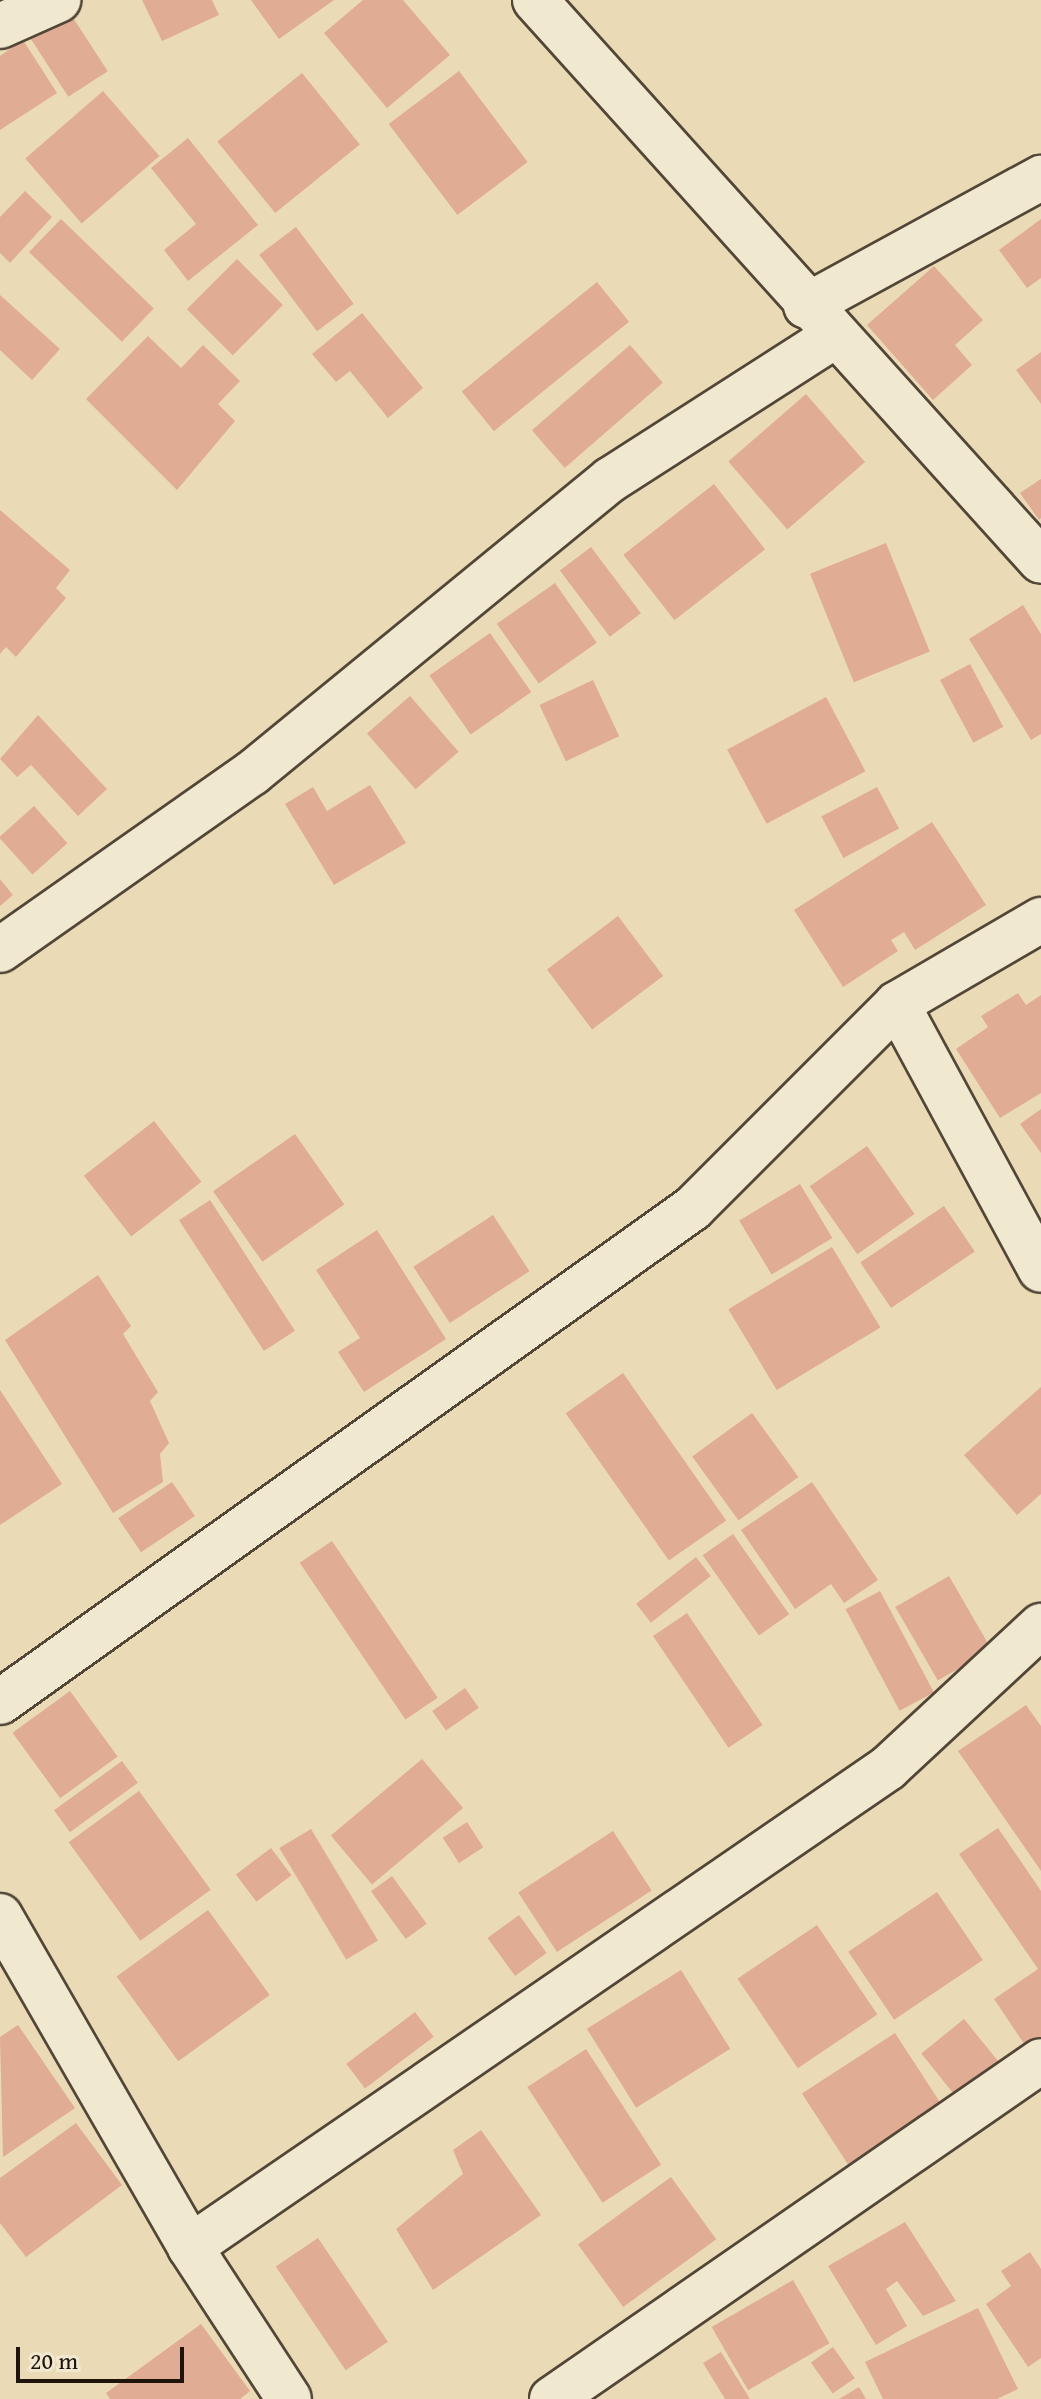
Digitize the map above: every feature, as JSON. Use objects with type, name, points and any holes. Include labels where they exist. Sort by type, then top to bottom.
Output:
[{"type":"street","points":[[0,26],[58,0]]},
{"type":"street","points":[[535,0],[820,321],[1041,561]]},
{"type":"street","points":[[0,950],[252,773],[610,480],[820,321],[1041,178]]},
{"type":"street","points":[[0,1702],[693,1208],[897,1004],[1041,920]]},
{"type":"street","points":[[897,1004],[1041,1270]]},
{"type":"street","points":[[190,2247],[888,1768],[1041,1626]]},
{"type":"street","points":[[6,1942],[190,2247],[289,2399]]},
{"type":"street","points":[[552,2399],[1041,2061]]},
{"type":"building","points":[[142,0],[212,0],[219,15],[162,41]]},
{"type":"building","points":[[251,0],[334,0],[279,39]]},
{"type":"building","points":[[363,0],[403,0],[450,55],[387,108],[324,33]]},
{"type":"building","points":[[68,10],[108,71],[68,97],[29,36]]},
{"type":"building","points":[[23,40],[57,93],[0,130],[0,56]]},
{"type":"building","points":[[459,71],[528,162],[457,215],[389,124]]},
{"type":"building","points":[[302,73],[360,144],[275,213],[217,142]]},
{"type":"building","points":[[103,91],[159,156],[82,223],[25,159]]},
{"type":"building","points":[[188,138],[258,225],[188,281],[164,250],[196,224],[151,168]]},
{"type":"building","points":[[25,191],[52,217],[10,263],[0,253],[0,217]]},
{"type":"building","points":[[61,219],[154,309],[122,342],[29,252]]},
{"type":"building","points":[[1041,219],[1041,278],[1027,288],[999,250]]},
{"type":"building","points":[[296,227],[354,304],[317,331],[259,255]]},
{"type":"building","points":[[237,259],[283,305],[233,355],[187,309]]},
{"type":"building","points":[[934,266],[983,320],[955,345],[972,365],[933,400],[867,325]]},
{"type":"building","points":[[597,282],[629,322],[494,431],[462,392]]},
{"type":"building","points":[[0,295],[60,349],[32,380],[0,350]]},
{"type":"building","points":[[362,313],[423,388],[388,418],[350,371],[336,382],[312,354]]},
{"type":"building","points":[[148,336],[181,368],[203,345],[240,381],[218,404],[235,421],[177,490],[86,399]]},
{"type":"building","points":[[630,345],[663,383],[565,468],[532,430]]},
{"type":"building","points":[[1041,352],[1041,404],[1016,370]]},
{"type":"building","points":[[806,394],[865,462],[787,529],[728,462]]},
{"type":"building","points":[[1041,479],[1041,518],[1039,520],[1020,493]]},
{"type":"building","points":[[714,484],[765,549],[674,620],[623,555]]},
{"type":"building","points":[[0,510],[70,570],[56,588],[66,598],[16,657],[6,647],[0,654]]},
{"type":"building","points":[[886,543],[930,651],[854,682],[810,574]]},
{"type":"building","points":[[591,547],[641,613],[610,637],[560,570]]},
{"type":"building","points":[[555,583],[597,643],[539,684],[497,624]]},
{"type":"building","points":[[1023,605],[1041,634],[1041,734],[1031,740],[969,639]]},
{"type":"building","points":[[490,633],[531,692],[471,734],[429,675]]},
{"type":"building","points":[[970,664],[1003,727],[973,743],[940,680]]},
{"type":"building","points":[[593,680],[619,736],[566,761],[540,705]]},
{"type":"building","points":[[410,696],[459,752],[416,789],[367,733]]},
{"type":"building","points":[[826,697],[865,771],[767,824],[727,750]]},
{"type":"building","points":[[38,715],[107,789],[78,816],[31,765],[17,777],[0,759]]},
{"type":"building","points":[[370,785],[406,843],[334,885],[285,804],[313,787],[327,811]]},
{"type":"building","points":[[877,787],[899,828],[843,858],[821,817]]},
{"type":"building","points":[[34,806],[67,843],[33,875],[0,837]]},
{"type":"building","points":[[932,822],[986,905],[915,950],[904,932],[891,940],[898,951],[843,987],[794,910]]},
{"type":"building","points":[[0,879],[13,895],[0,906]]},
{"type":"building","points":[[618,916],[663,976],[592,1029],[547,970]]},
{"type":"building","points":[[1018,993],[1026,1005],[1041,995],[1041,1093],[1000,1118],[956,1049],[988,1027],[981,1016]]},
{"type":"building","points":[[1041,1109],[1041,1153],[1020,1124]]},
{"type":"building","points":[[154,1121],[201,1182],[131,1236],[84,1176]]},
{"type":"building","points":[[295,1134],[344,1204],[262,1262],[213,1191]]},
{"type":"building","points":[[867,1146],[915,1214],[857,1254],[810,1186]]},
{"type":"building","points":[[800,1184],[832,1238],[772,1275],[739,1221]]},
{"type":"building","points":[[210,1200],[295,1331],[264,1351],[179,1220]]},
{"type":"building","points":[[944,1206],[975,1252],[891,1308],[860,1262]]},
{"type":"building","points":[[493,1215],[529,1271],[450,1323],[413,1267]]},
{"type":"building","points":[[377,1230],[446,1339],[364,1392],[338,1352],[360,1338],[316,1270]]},
{"type":"building","points":[[832,1247],[880,1328],[777,1390],[728,1309]]},
{"type":"building","points":[[98,1275],[131,1326],[123,1334],[158,1392],[150,1401],[169,1443],[160,1454],[163,1482],[113,1513],[5,1340]]},
{"type":"building","points":[[623,1373],[726,1520],[669,1561],[566,1413]]},
{"type":"building","points":[[1041,1387],[1041,1494],[1017,1515],[964,1455]]},
{"type":"building","points":[[0,1390],[62,1484],[0,1525]]},
{"type":"building","points":[[752,1413],[798,1477],[739,1520],[692,1456]]},
{"type":"building","points":[[172,1482],[195,1516],[141,1552],[118,1518]]},
{"type":"building","points":[[812,1482],[878,1580],[844,1603],[831,1584],[795,1609],[741,1530]]},
{"type":"building","points":[[733,1534],[789,1614],[759,1635],[703,1555]]},
{"type":"building","points":[[332,1541],[438,1698],[405,1719],[300,1563]]},
{"type":"building","points":[[696,1557],[711,1576],[651,1623],[636,1604]]},
{"type":"building","points":[[949,1576],[991,1650],[938,1681],[895,1607]]},
{"type":"building","points":[[880,1591],[934,1693],[900,1711],[846,1609]]},
{"type":"building","points":[[687,1613],[762,1725],[729,1748],[653,1636]]},
{"type":"building","points":[[465,1688],[479,1708],[446,1731],[432,1711]]},
{"type":"building","points":[[70,1691],[118,1757],[60,1798],[13,1733]]},
{"type":"building","points":[[1026,1705],[1041,1726],[1041,1871],[958,1751]]},
{"type":"building","points":[[422,1759],[463,1808],[372,1885],[331,1835]]},
{"type":"building","points":[[122,1761],[138,1783],[70,1832],[54,1810]]},
{"type":"building","points":[[139,1791],[211,1890],[140,1941],[69,1842]]},
{"type":"building","points":[[467,1822],[483,1847],[459,1863],[443,1838]]},
{"type":"building","points":[[998,1828],[1041,1891],[1041,2039],[1027,2048],[994,1999],[1038,1969],[959,1854]]},
{"type":"building","points":[[311,1829],[378,1940],[346,1959],[279,1848]]},
{"type":"building","points":[[613,1831],[652,1891],[557,1952],[518,1893]]},
{"type":"building","points":[[271,1848],[291,1875],[256,1902],[236,1874]]},
{"type":"building","points":[[392,1876],[427,1924],[406,1939],[371,1891]]},
{"type":"building","points":[[937,1892],[983,1960],[894,2020],[848,1952]]},
{"type":"building","points":[[208,1910],[270,1995],[178,2061],[117,1976]]},
{"type":"building","points":[[519,1915],[547,1953],[515,1976],[487,1938]]},
{"type":"building","points":[[817,1925],[877,2015],[798,2068],[737,1979]]},
{"type":"building","points":[[681,1970],[730,2049],[636,2108],[587,2029]]},
{"type":"building","points":[[415,2012],[434,2037],[365,2089],[346,2064]]},
{"type":"building","points":[[964,2019],[999,2063],[956,2097],[921,2054]]},
{"type":"building","points":[[18,2025],[75,2108],[3,2157],[0,2037]]},
{"type":"building","points":[[895,2033],[941,2104],[848,2165],[802,2093]]},
{"type":"building","points":[[586,2049],[661,2165],[602,2203],[527,2087]]},
{"type":"building","points":[[76,2123],[122,2185],[26,2257],[0,2223],[0,2178]]},
{"type":"building","points":[[481,2130],[541,2215],[433,2290],[396,2229],[463,2174],[453,2150]]},
{"type":"building","points":[[671,2177],[716,2239],[623,2307],[578,2245]]},
{"type":"building","points":[[905,2222],[956,2301],[923,2316],[897,2281],[886,2289],[907,2326],[876,2345],[828,2266]]},
{"type":"building","points":[[318,2238],[388,2342],[346,2370],[276,2267]]},
{"type":"building","points":[[1030,2252],[1041,2269],[1041,2358],[1028,2367],[986,2304],[1011,2286],[1001,2271]]},
{"type":"building","points":[[793,2280],[830,2343],[748,2390],[712,2327]]},
{"type":"building","points":[[978,2308],[1018,2389],[997,2399],[883,2399],[865,2362]]},
{"type":"building","points":[[201,2324],[250,2391],[240,2399],[110,2399],[106,2393]]},
{"type":"building","points":[[833,2347],[855,2378],[833,2394],[811,2362]]},
{"type":"building","points":[[721,2352],[750,2399],[725,2399],[703,2363]]},
{"type":"building","points":[[859,2387],[866,2399],[839,2399]]}]
